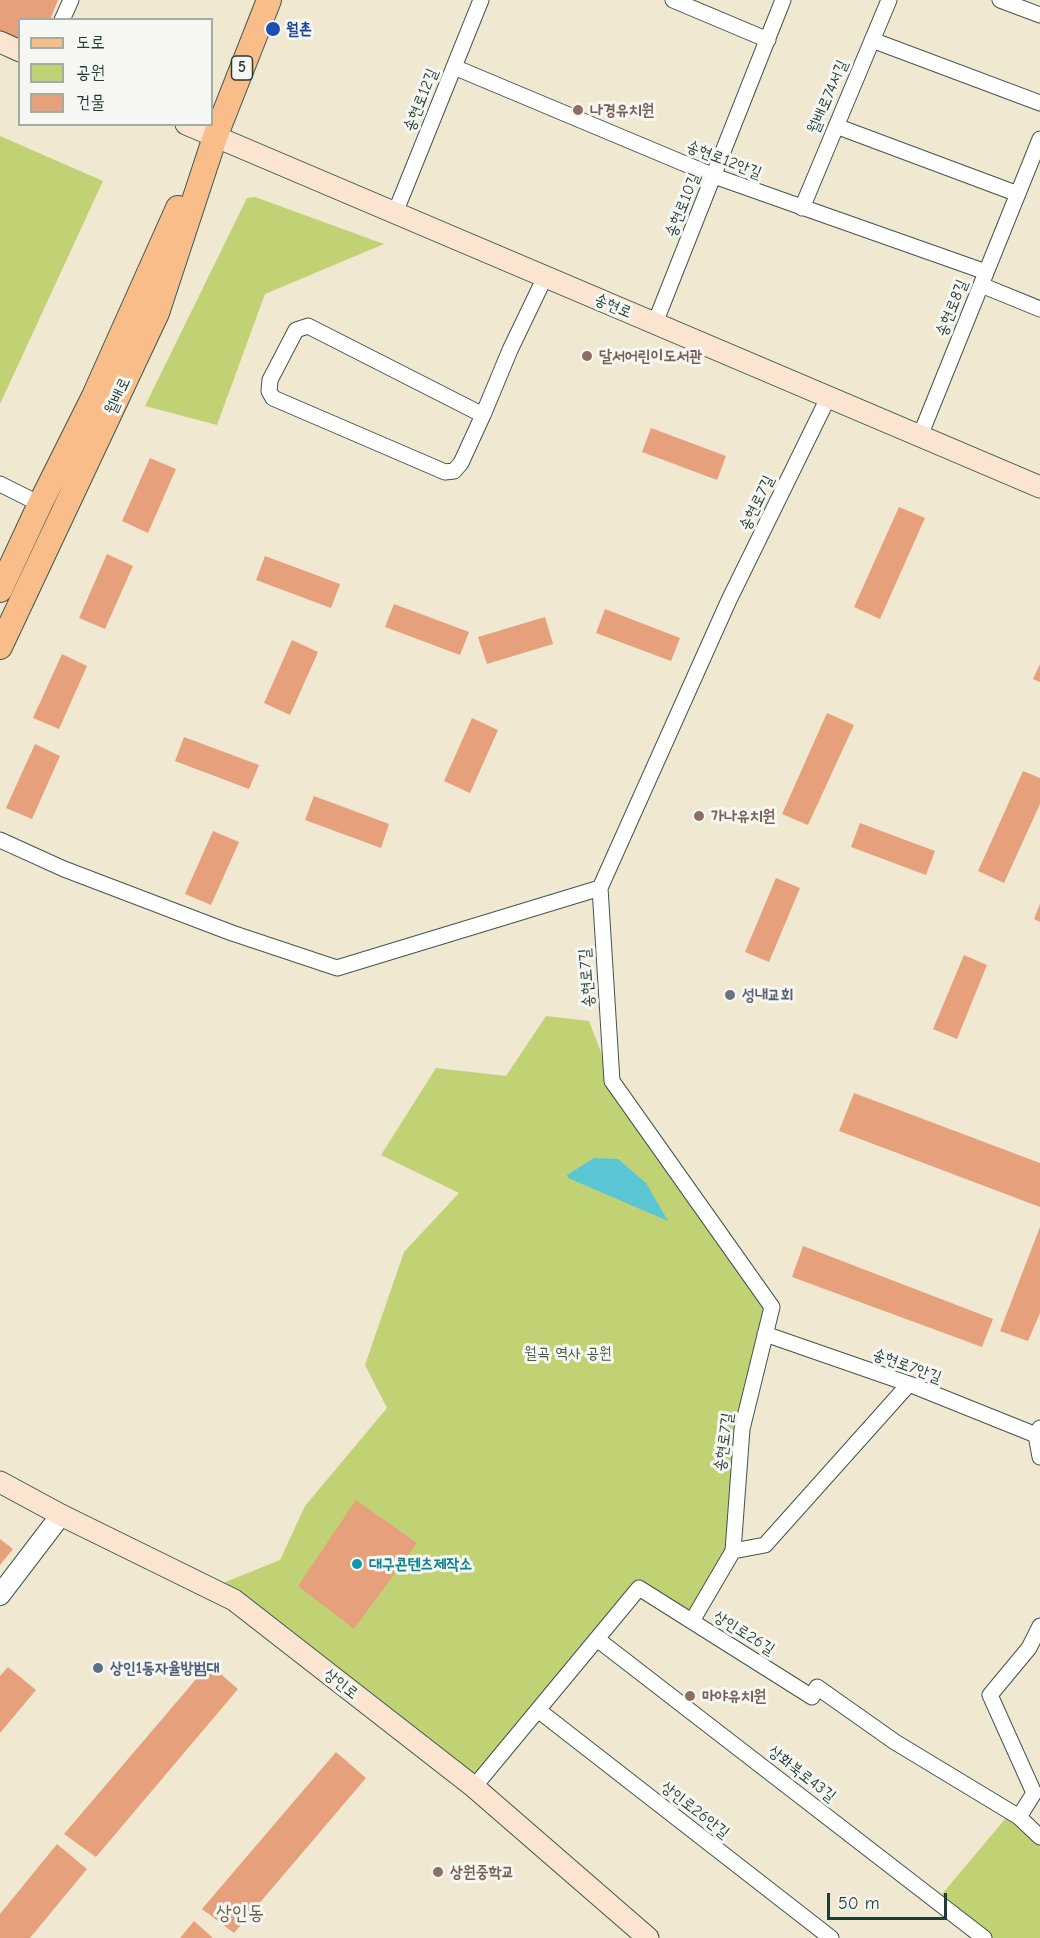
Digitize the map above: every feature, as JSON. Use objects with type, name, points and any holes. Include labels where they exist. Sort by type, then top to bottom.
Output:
[{"type":"main road","name":"월배로","points":[[0,647],[157,313],[215,137],[269,0]]},
{"type":"main road","points":[[0,42],[18,50]]},
{"type":"main road","name":"송현로","points":[[190,126],[1040,487]]},
{"type":"main road","name":"월배로","points":[[0,590],[94,396],[191,179],[215,137]]},
{"type":"main road","name":"상인로","points":[[0,1482],[61,1515],[234,1600],[474,1787],[648,1938]]},
{"type":"street","points":[[63,18],[70,0]]},
{"type":"street","name":"송현로12길","points":[[395,213],[481,0]]},
{"type":"street","points":[[673,0],[768,40]]},
{"type":"street","name":"송현로10길","points":[[655,323],[783,0]]},
{"type":"street","name":"월배로74서길","points":[[802,208],[889,0]]},
{"type":"street","points":[[1000,0],[1040,15]]},
{"type":"street","points":[[872,40],[1040,103]]},
{"type":"street","name":"송현로12안길","points":[[454,67],[714,176],[984,278],[1040,309]]},
{"type":"street","points":[[836,126],[1018,194]]},
{"type":"street","name":"송현로8길","points":[[920,436],[1040,139]]},
{"type":"street","points":[[483,415],[308,326],[296,330],[270,380],[269,391],[273,398],[445,472],[454,471],[461,463],[483,415],[510,350],[545,277]]},
{"type":"street","name":"송현로7길","points":[[692,1621],[733,1551],[742,1429],[772,1307],[612,1081],[600,888],[729,600],[828,398]]},
{"type":"street","points":[[0,484],[40,504]]},
{"type":"street","points":[[0,840],[64,869],[232,933],[337,968],[600,888]]},
{"type":"street","name":"송현로7안길","points":[[765,1334],[1038,1431],[1040,1457]]},
{"type":"street","points":[[733,1551],[765,1545],[909,1384]]},
{"type":"street","points":[[0,1595],[61,1515]]},
{"type":"street","name":"상인로26길","points":[[474,1787],[639,1588],[812,1697],[817,1688],[895,1742],[1019,1817],[1040,1837]]},
{"type":"street","points":[[1019,1817],[1034,1792],[990,1695],[1029,1648],[1040,1626]]},
{"type":"street","name":"상화북로43길","points":[[597,1639],[984,1938]]},
{"type":"street","name":"상인로26안길","points":[[538,1710],[831,1938]]},
{"type":"green space","points":[[0,136],[103,181],[0,404]]},
{"type":"green space","points":[[255,197],[384,244],[265,294],[217,425],[145,406],[247,198]]},
{"type":"green space","name":"월곡 역사 공원","points":[[546,1016],[589,1021],[612,1081],[772,1307],[742,1429],[733,1551],[692,1621],[640,1588],[474,1787],[223,1583],[280,1560],[305,1506],[387,1408],[365,1365],[404,1252],[459,1193],[381,1155],[436,1068],[506,1076]]},
{"type":"green space","points":[[1011,1812],[1040,1839],[1040,1938],[984,1938],[937,1900]]},
{"type":"water","points":[[594,1158],[618,1159],[646,1183],[668,1221],[568,1178],[567,1175]]},
{"type":"building","points":[[0,0],[58,0],[51,18],[18,18],[18,41],[0,33]]},
{"type":"building","points":[[651,428],[726,456],[717,480],[642,452]]},
{"type":"building","points":[[150,458],[176,469],[148,533],[122,521]]},
{"type":"building","points":[[899,507],[925,518],[880,619],[854,607]]},
{"type":"building","points":[[107,554],[133,566],[105,629],[79,618]]},
{"type":"building","points":[[265,556],[340,584],[331,608],[256,580]]},
{"type":"building","points":[[394,604],[469,632],[460,655],[385,627]]},
{"type":"building","points":[[605,609],[680,638],[671,661],[596,633]]},
{"type":"building","points":[[545,617],[553,644],[487,664],[478,637]]},
{"type":"building","points":[[292,640],[318,652],[290,715],[264,703]]},
{"type":"building","points":[[62,654],[87,666],[59,729],[33,718]]},
{"type":"building","points":[[1040,664],[1040,682],[1033,679]]},
{"type":"building","points":[[827,713],[854,725],[808,825],[782,814]]},
{"type":"building","points":[[472,718],[498,730],[470,793],[444,781]]},
{"type":"building","points":[[184,737],[259,765],[249,789],[175,761]]},
{"type":"building","points":[[35,744],[60,756],[32,819],[6,808]]},
{"type":"building","points":[[1023,771],[1040,778],[1040,804],[1004,883],[978,871]]},
{"type":"building","points":[[314,796],[389,824],[381,848],[305,820]]},
{"type":"building","points":[[860,823],[935,851],[926,875],[851,847]]},
{"type":"building","points":[[213,831],[239,842],[211,905],[185,894]]},
{"type":"building","points":[[776,878],[800,888],[769,962],[745,952]]},
{"type":"building","points":[[1040,904],[1040,922],[1034,919]]},
{"type":"building","points":[[964,955],[987,965],[957,1039],[933,1029]]},
{"type":"building","points":[[854,1093],[1040,1163],[1040,1207],[839,1131]]},
{"type":"building","points":[[1040,1227],[1040,1313],[1028,1341],[1000,1331]]},
{"type":"building","points":[[803,1246],[993,1319],[982,1347],[792,1277]]},
{"type":"building","name":"대구콘텐츠제작소","points":[[356,1500],[417,1543],[354,1629],[298,1586]]},
{"type":"building","points":[[0,1539],[13,1549],[0,1565]]},
{"type":"building","points":[[209,1664],[238,1689],[96,1857],[64,1834]]},
{"type":"building","points":[[8,1667],[36,1690],[0,1733],[0,1676]]},
{"type":"building","points":[[336,1752],[366,1778],[234,1933],[202,1909]]},
{"type":"building","points":[[57,1844],[87,1869],[30,1938],[0,1938],[0,1914]]},
{"type":"building","points":[[194,1921],[213,1938],[180,1938]]},
{"type":"place","name":"월촌","points":[[273,29]]},
{"type":"place","name":"나경유치원","points":[[578,110]]},
{"type":"place","name":"달서어린이도서관","points":[[587,356]]},
{"type":"place","name":"가나유치원","points":[[699,816]]},
{"type":"place","name":"성내교회","points":[[730,995]]},
{"type":"place","name":"대구콘텐츠제작소","points":[[357,1564]]},
{"type":"place","name":"상인1동자율방범대","points":[[98,1668]]},
{"type":"place","name":"마야유치원","points":[[690,1696]]},
{"type":"place","name":"상원중학교","points":[[438,1872]]},
{"type":"district","name":"상인동","points":[[240,1913]]}]
